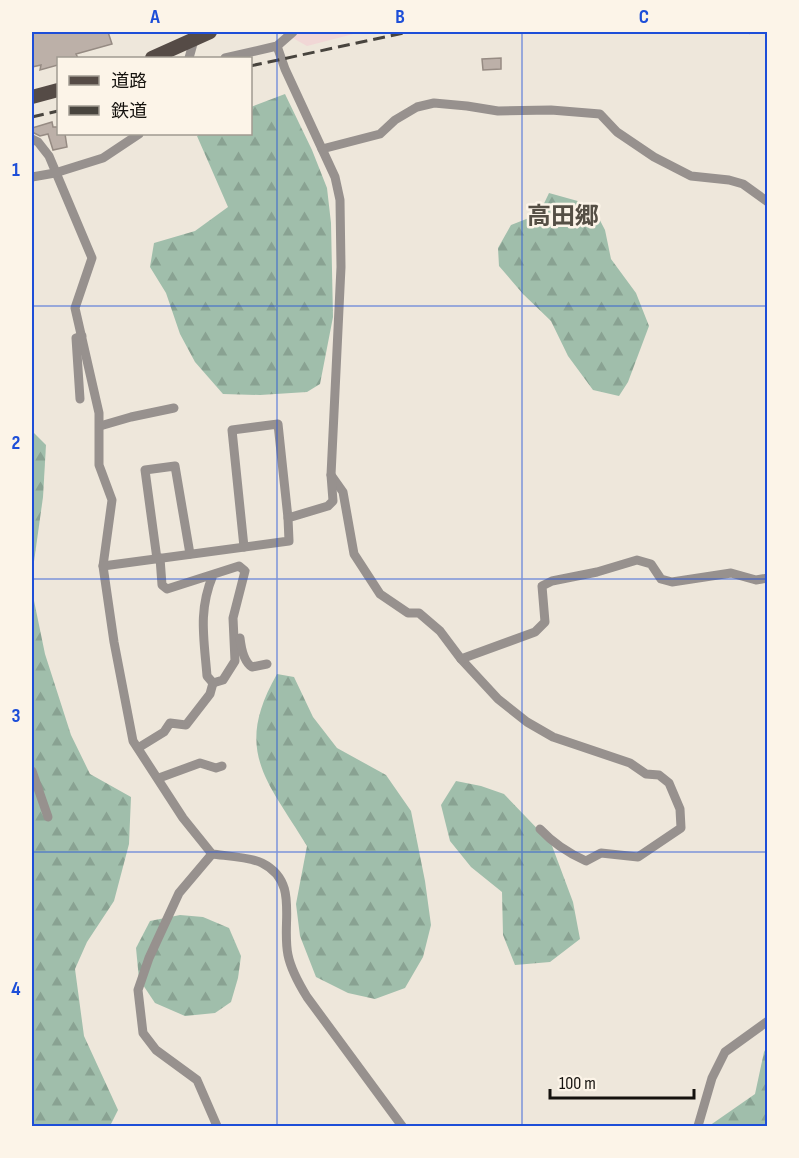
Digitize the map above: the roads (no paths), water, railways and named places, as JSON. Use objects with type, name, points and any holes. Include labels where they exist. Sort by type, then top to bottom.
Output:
[{"type":"main road","points":[[154,57],[210,32]]},
{"type":"main road","points":[[32,97],[57,90]]},
{"type":"street","points":[[229,57],[277,46],[293,32]]},
{"type":"street","points":[[189,57],[194,40]]},
{"type":"street","points":[[277,46],[285,69],[334,177],[340,200],[341,267],[331,475],[333,501],[328,506],[288,518]]},
{"type":"street","points":[[322,149],[380,134],[395,120],[417,107],[435,104],[498,111],[552,110],[600,114],[617,132],[654,157],[691,176],[729,180],[743,184],[768,202]]},
{"type":"street","points":[[32,177],[55,173],[103,158],[138,135]]},
{"type":"street","points":[[32,139],[38,142],[49,156],[92,258],[75,308],[99,412],[99,465],[112,500],[103,566],[114,642],[133,741],[183,818],[212,854],[261,862],[274,872],[286,888],[287,954],[294,975],[307,997],[402,1126]]},
{"type":"street","points":[[80,399],[76,338],[82,336]]},
{"type":"street","points":[[99,426],[174,408]]},
{"type":"street","points":[[103,566],[289,541],[278,424],[232,430],[244,547]]},
{"type":"street","points":[[190,554],[175,466],[145,470],[162,585],[167,590],[239,566],[245,571],[234,614],[235,661],[223,680],[213,683]]},
{"type":"street","points":[[331,475],[343,492],[354,554],[380,594],[408,613],[419,613],[440,631],[461,659],[498,699],[527,722],[553,737],[630,763],[646,774],[659,775],[669,783],[680,809],[681,828],[638,857],[601,853],[585,861],[564,849],[540,829]]},
{"type":"street","points":[[461,659],[535,632],[545,622],[542,586],[552,581],[597,572],[637,560],[651,564],[661,579],[672,582],[731,573],[756,580],[768,578]]},
{"type":"street","points":[[213,575],[203,604],[207,676],[213,683]]},
{"type":"street","points":[[234,614],[238,621],[241,646],[248,665],[252,667],[267,664]]},
{"type":"street","points":[[138,748],[164,732],[170,723],[186,725],[210,694],[213,683]]},
{"type":"street","points":[[159,778],[200,763],[216,768],[222,766]]},
{"type":"street","points":[[32,771],[48,817]]},
{"type":"street","points":[[212,854],[179,893],[149,958],[138,990],[143,1033],[156,1050],[197,1080],[217,1126]]},
{"type":"street","points":[[698,1126],[712,1078],[725,1052],[768,1021]]},
{"type":"railway","points":[[252,66],[408,32]]},
{"type":"railway","points":[[32,117],[57,111]]},
{"type":"district","name":"高田郷","points":[[563,216]]}]
